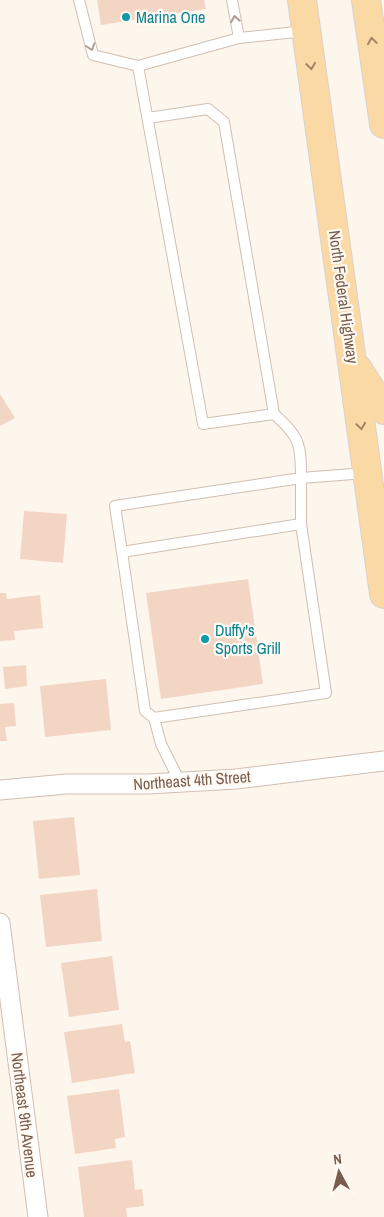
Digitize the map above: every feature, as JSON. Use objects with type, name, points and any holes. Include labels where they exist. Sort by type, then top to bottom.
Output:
[{"type":"main road","name":"North Federal Highway","points":[[302,0],[352,361],[376,474],[384,594]]},
{"type":"main road","points":[[366,0],[384,124]]},
{"type":"main road","points":[[352,361],[384,410]]},
{"type":"street","name":"Northeast 4th Street","points":[[0,790],[66,784],[148,784],[236,779],[384,761]]},
{"type":"street","name":"Northeast 9th Avenue","points":[[0,923],[38,1217]]},
{"type":"lane","points":[[79,0],[93,55],[138,66],[239,38],[306,31]]},
{"type":"lane","points":[[232,0],[239,38]]},
{"type":"lane","points":[[138,66],[203,424],[274,414]]},
{"type":"lane","points":[[148,118],[208,109],[224,122],[274,414],[290,427],[299,440],[301,448],[302,524],[326,692],[154,718]]},
{"type":"lane","points":[[180,782],[161,744],[154,718],[146,711],[115,506],[301,478],[376,474]]},
{"type":"lane","points":[[122,552],[302,524]]},
{"type":"building","name":"Marina One","points":[[97,0],[204,0],[206,9],[101,25]]},
{"type":"building","points":[[0,394],[15,418],[0,426]]},
{"type":"building","points":[[24,511],[67,514],[63,563],[20,559]]},
{"type":"building","name":"Duffy's Sports Grill","points":[[248,579],[263,684],[161,699],[146,593]]},
{"type":"building","points":[[0,593],[6,593],[7,599],[40,595],[43,628],[14,631],[15,640],[0,641]]},
{"type":"building","points":[[26,665],[27,686],[5,689],[3,667]]},
{"type":"building","points":[[106,679],[111,730],[45,737],[40,686]]},
{"type":"building","points":[[14,703],[16,726],[5,727],[7,741],[0,741],[0,704]]},
{"type":"building","points":[[74,817],[80,875],[39,879],[33,821]]},
{"type":"building","points":[[97,889],[102,941],[46,947],[40,895]]},
{"type":"building","points":[[112,956],[119,1010],[69,1017],[61,963]]},
{"type":"building","points":[[122,1024],[125,1042],[130,1041],[135,1073],[72,1083],[64,1032]]},
{"type":"building","points":[[119,1089],[125,1137],[115,1139],[116,1148],[75,1154],[67,1096]]},
{"type":"building","points":[[132,1160],[135,1190],[142,1189],[144,1206],[126,1208],[127,1217],[84,1217],[78,1167]]},
{"type":"place","name":"Marina One","points":[[126,17]]},
{"type":"place","name":"Duffy's Sports Grill","points":[[205,639]]}]
